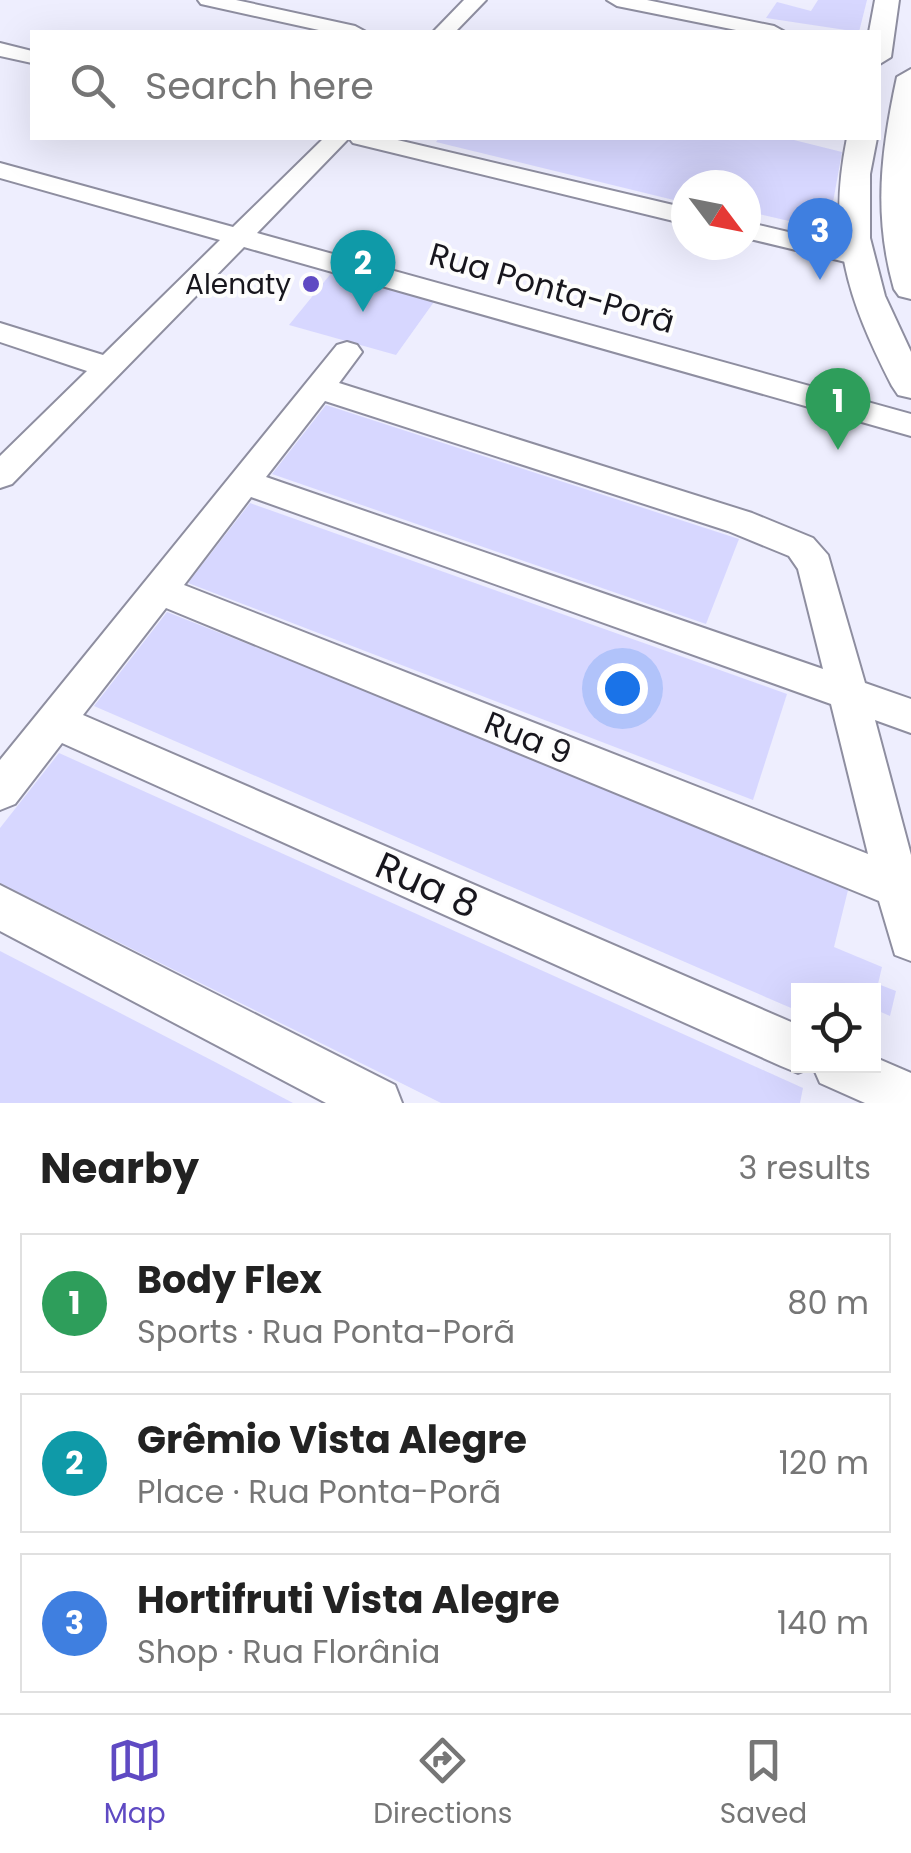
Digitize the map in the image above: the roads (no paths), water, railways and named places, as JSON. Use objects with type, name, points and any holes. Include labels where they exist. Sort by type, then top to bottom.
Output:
[{"type":"main road","points":[[881,43],[888,0]]},
{"type":"main road","points":[[911,77],[904,151],[893,203],[898,242],[911,290]]},
{"type":"main road","points":[[860,140],[855,164],[854,256],[883,334],[911,386]]},
{"type":"street","points":[[208,0],[346,30]]},
{"type":"street","points":[[445,30],[476,0]]},
{"type":"street","points":[[617,0],[764,30]]},
{"type":"street","points":[[0,48],[30,56]]},
{"type":"street","points":[[0,476],[335,140]]},
{"type":"street","points":[[369,140],[671,212]]},
{"type":"street","name":"Rua Ponta-Porã","points":[[0,170],[911,426]]},
{"type":"street","points":[[761,234],[854,256]]},
{"type":"street","points":[[0,332],[108,367]]},
{"type":"street","points":[[0,791],[347,352]]},
{"type":"street","points":[[318,388],[740,522],[801,547],[815,565],[911,939]]},
{"type":"street","points":[[244,482],[911,716]]},
{"type":"street","name":"Rua 9","points":[[158,590],[898,887]]},
{"type":"street","name":"Rua 8","points":[[55,721],[791,1045]]},
{"type":"street","points":[[0,907],[377,1103]]},
{"type":"street","points":[[853,1073],[911,1098]]},
{"type":"place","name":"Hortifruti Vista Alegre","points":[[820,280]]},
{"type":"place","name":"Alenaty","points":[[311,284]]},
{"type":"place","name":"Grêmio Vista Alegre","points":[[363,312]]},
{"type":"place","name":"Body Flex","points":[[838,450]]}]
